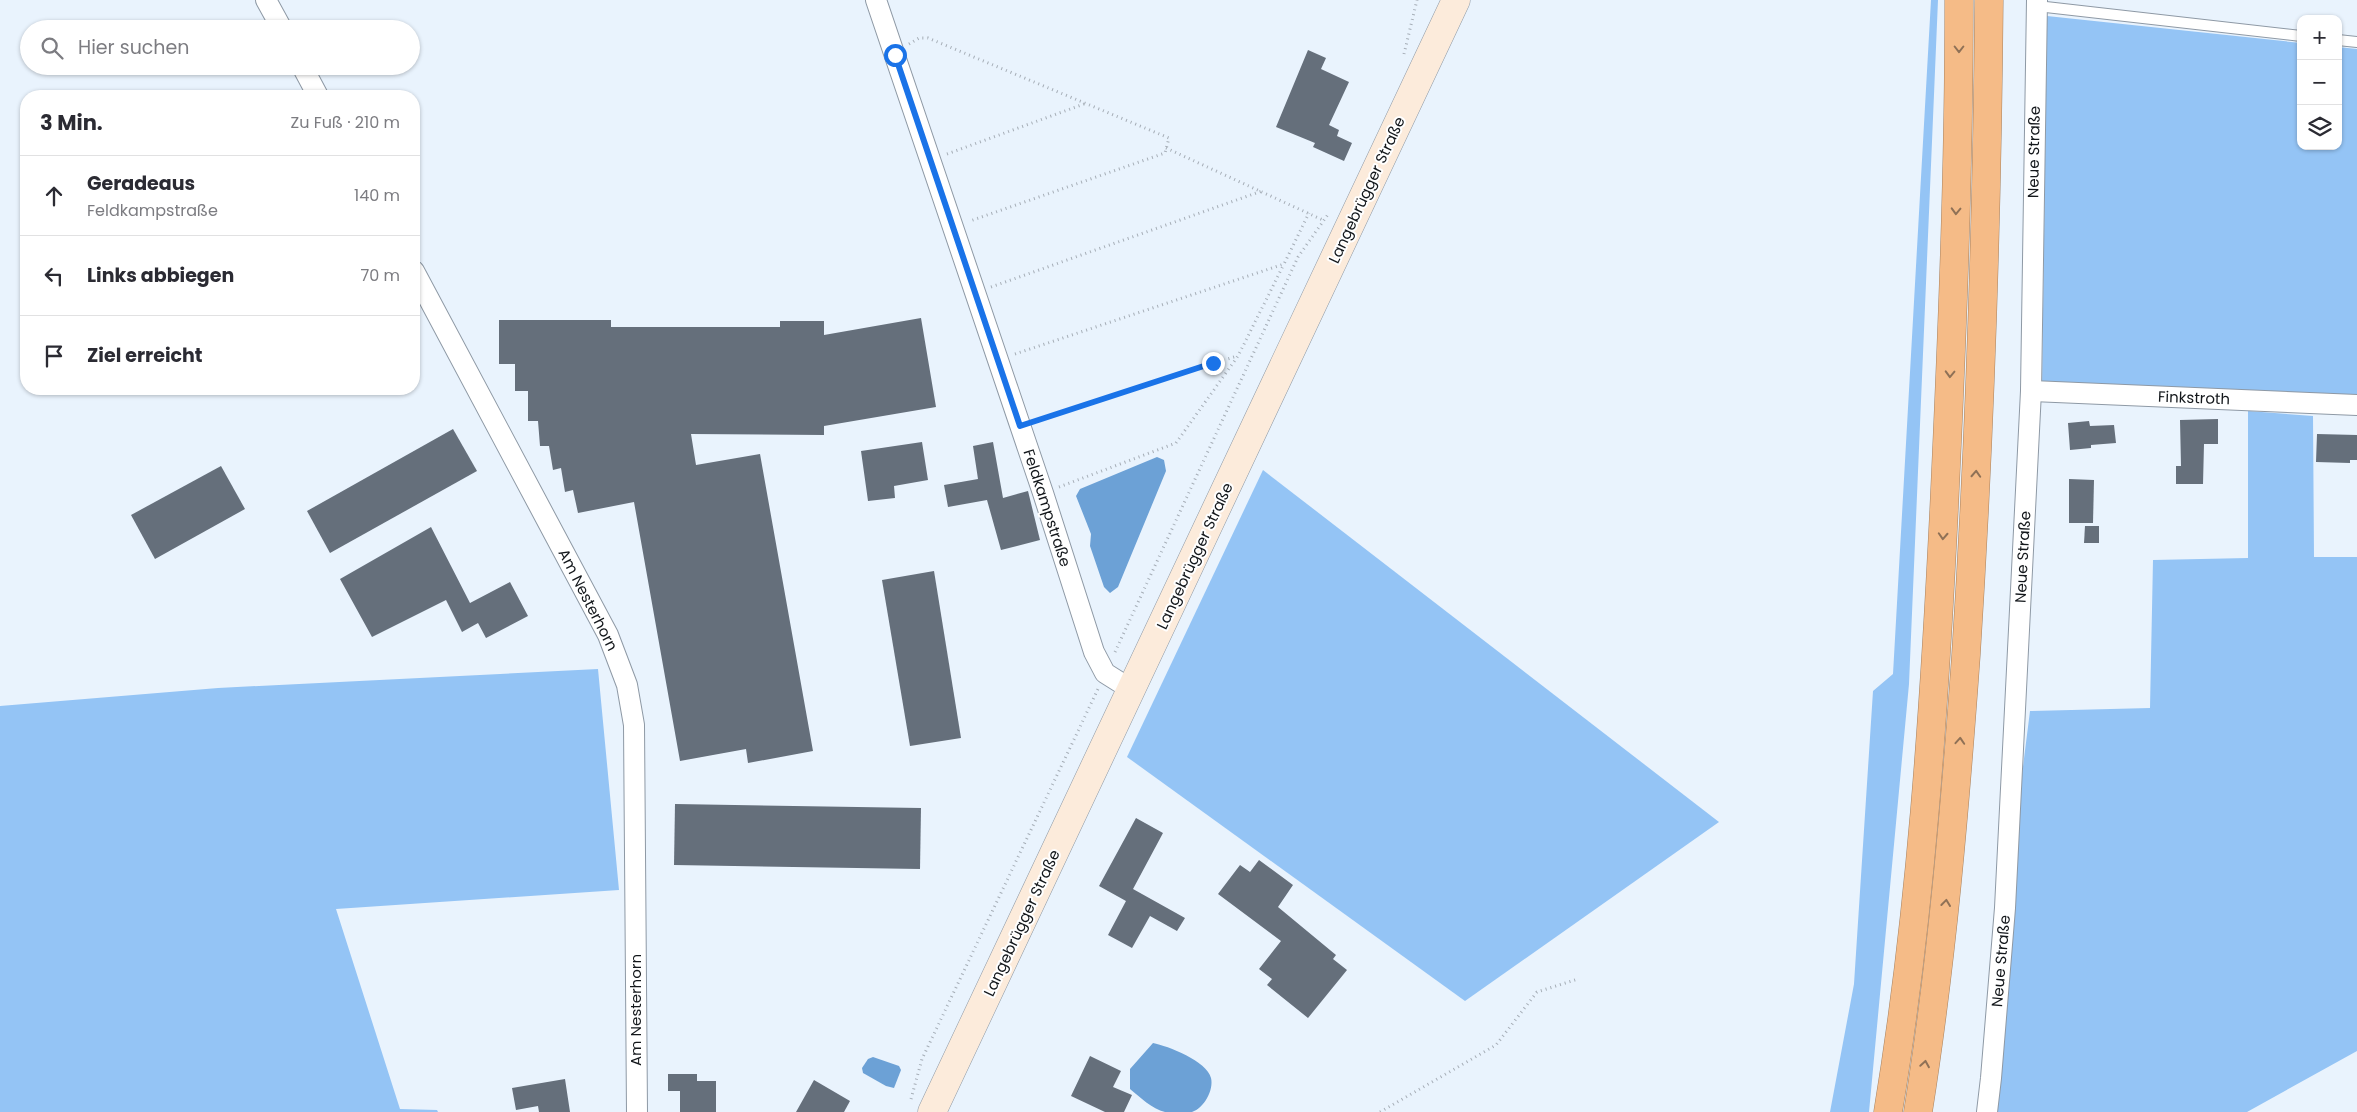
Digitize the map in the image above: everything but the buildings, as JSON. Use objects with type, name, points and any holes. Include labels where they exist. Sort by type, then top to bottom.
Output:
[{"type":"highway","points":[[1888,1112],[1909,962],[1927,782],[1940,606],[1959,107],[1959,0]]},
{"type":"highway","points":[[1918,1112],[1930,1034],[1946,896],[1957,780],[1969,605],[1978,436],[1988,106],[1989,0]]},
{"type":"street","points":[[266,0],[277,20]]},
{"type":"street","name":"Feldkampstraße","points":[[876,0],[1043,493],[1094,652],[1105,673]]},
{"type":"street","name":"Langebrügger Straße","points":[[921,1108],[1132,690],[1334,221],[1456,0]]},
{"type":"street","name":"Neue Straße","points":[[1987,1112],[2005,908],[2031,392],[2037,3]]},
{"type":"street","points":[[307,75],[315,90]]},
{"type":"street","name":"Am Nesterhorn","points":[[420,282],[608,635],[627,685],[634,725],[637,1112]]},
{"type":"street","name":"Finkstroth","points":[[2031,392],[2357,405]]},
{"type":"street","points":[[1105,673],[1132,690]]},
{"type":"lane","points":[[2037,3],[2297,36]]},
{"type":"lane","points":[[2342,40],[2357,42]]},
{"type":"path","points":[[1403,59],[1417,0]]},
{"type":"path","points":[[895,55],[919,38],[928,38],[1169,138],[1165,153],[953,227]]},
{"type":"path","points":[[931,162],[942,156],[1085,104]]},
{"type":"path","points":[[921,1108],[922,1059],[1105,673],[1298,258],[1334,221],[1309,213],[1166,148]]},
{"type":"path","points":[[975,293],[1262,192]]},
{"type":"path","points":[[1043,493],[1176,443],[1238,356],[1309,213]]},
{"type":"path","points":[[998,360],[1284,264]]},
{"type":"path","points":[[1020,426],[1238,356]]},
{"type":"path","points":[[1380,1112],[1496,1045],[1537,992],[1578,979]]},
{"type":"shaded area","points":[[1931,0],[1938,0],[1909,684],[1869,1112],[1830,1112],[1854,984],[1873,691],[1893,674]]},
{"type":"shaded area","points":[[2047,16],[2297,43],[2297,150],[2342,150],[2342,47],[2357,49],[2357,397],[2042,386]]},
{"type":"shaded area","points":[[2248,411],[2313,416],[2314,557],[2357,557],[2357,1051],[2247,1112],[1994,1112],[2017,814],[2030,711],[2150,708],[2153,560],[2248,558]]},
{"type":"shaded area","points":[[1157,457],[1164,460],[1166,471],[1118,587],[1110,593],[1104,587],[1090,546],[1091,534],[1076,496],[1080,489]]},
{"type":"shaded area","points":[[1263,470],[1719,822],[1465,1001],[1127,757]]},
{"type":"shaded area","points":[[598,669],[619,890],[336,909],[400,1109],[437,1110],[438,1112],[0,1112],[0,706],[218,688]]},
{"type":"shaded area","points":[[1153,1043],[1186,1055],[1195,1060],[1208,1072],[1212,1083],[1211,1088],[1204,1103],[1196,1110],[1192,1112],[1165,1112],[1151,1106],[1130,1089],[1130,1069]]},
{"type":"shaded area","points":[[873,1057],[899,1066],[901,1070],[894,1088],[886,1086],[863,1073],[862,1068],[868,1059]]},
{"type":"route","points":[[895,55],[1020,426],[1213,363]]}]
